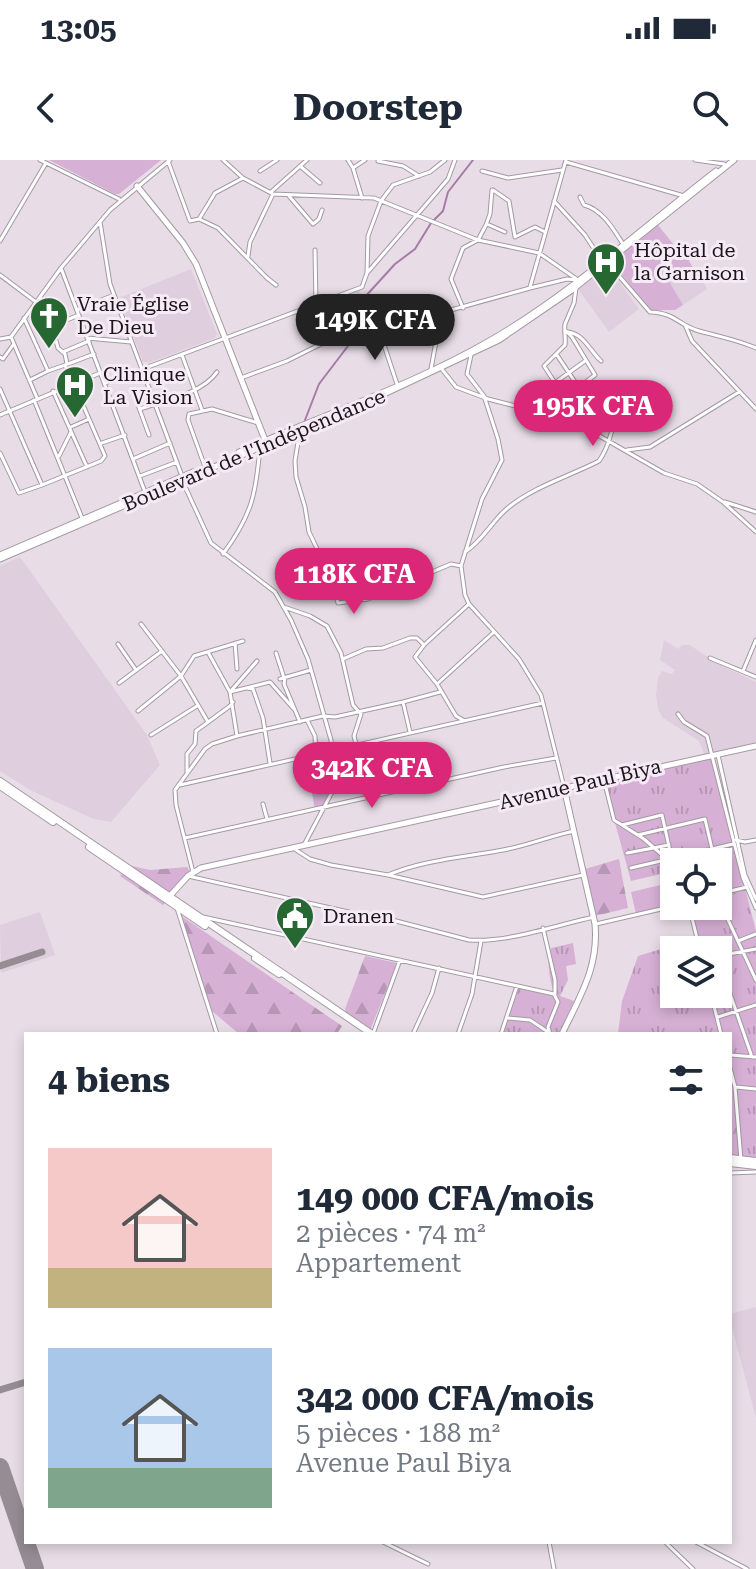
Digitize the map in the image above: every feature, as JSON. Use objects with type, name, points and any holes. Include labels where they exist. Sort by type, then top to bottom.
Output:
[{"type":"main road","name":"Boulevard de l'Indépendance","points":[[604,262],[729,161]]},
{"type":"main road","name":"Boulevard de l'Indépendance","points":[[0,557],[489,341],[533,314],[604,262],[729,161]]},
{"type":"main road","points":[[137,186],[189,252],[225,337],[264,443]]},
{"type":"main road","name":"Boulevard de l'Indépendance","points":[[0,557],[145,492],[300,430],[471,355],[535,317],[577,282]]},
{"type":"main road","name":"Avenue Paul Biya","points":[[191,874],[201,868],[756,746]]},
{"type":"main road","points":[[0,784],[369,1032]]},
{"type":"main road","points":[[563,1032],[595,958],[594,920],[564,788]]},
{"type":"main road","points":[[172,899],[191,874]]},
{"type":"main road","points":[[172,899],[362,1032]]},
{"type":"main road","points":[[732,1161],[756,1163]]},
{"type":"main road","points":[[732,1161],[756,1163]]},
{"type":"street","points":[[40,160],[120,200]]},
{"type":"street","points":[[223,160],[243,178],[272,194],[374,198],[478,240],[539,253],[577,282]]},
{"type":"street","points":[[260,171],[277,160]]},
{"type":"street","points":[[248,256],[250,242],[272,194],[307,160]]},
{"type":"street","points":[[348,160],[362,198]]},
{"type":"street","points":[[353,168],[365,160]]},
{"type":"street","points":[[403,166],[405,160]]},
{"type":"street","points":[[105,383],[362,287],[367,273],[368,236],[381,201],[393,185],[430,172],[445,160]]},
{"type":"street","points":[[367,273],[448,179],[455,160]]},
{"type":"street","points":[[695,160],[729,161]]},
{"type":"street","points":[[0,339],[11,337],[61,268],[120,200],[169,161],[190,221],[199,219],[218,228],[276,285]]},
{"type":"street","points":[[378,161],[403,166],[419,176]]},
{"type":"street","points":[[530,288],[566,161],[684,196]]},
{"type":"street","points":[[0,241],[46,163]]},
{"type":"street","points":[[411,169],[414,163]]},
{"type":"street","points":[[300,166],[320,183]]},
{"type":"street","points":[[482,171],[503,178],[562,170]]},
{"type":"street","points":[[199,219],[215,193],[243,178]]},
{"type":"street","points":[[463,308],[451,279],[463,248],[478,240],[487,224],[493,190],[509,201],[515,237],[535,227],[545,232]]},
{"type":"street","points":[[289,196],[313,224],[322,210]]},
{"type":"street","points":[[580,197],[584,205],[592,207],[605,218],[623,244]]},
{"type":"street","points":[[554,201],[647,309],[668,313],[685,325],[756,348]]},
{"type":"street","points":[[100,222],[114,295],[208,539],[223,554],[275,592],[311,670],[333,749],[333,787]]},
{"type":"street","points":[[487,224],[505,232]]},
{"type":"street","points":[[315,250],[316,304]]},
{"type":"street","points":[[61,268],[145,492]]},
{"type":"street","points":[[0,275],[36,302]]},
{"type":"street","points":[[241,378],[287,361],[353,329],[379,330],[567,279],[577,282]]},
{"type":"street","points":[[566,331],[594,377],[565,398],[544,365],[565,345],[566,331],[577,282]]},
{"type":"street","points":[[52,326],[114,295]]},
{"type":"street","points":[[0,453],[19,493],[103,459],[101,444],[73,384],[63,352],[58,348],[40,296]]},
{"type":"street","points":[[327,310],[353,329]]},
{"type":"street","points":[[431,369],[441,314]]},
{"type":"street","points":[[24,318],[48,371]]},
{"type":"street","points":[[685,325],[692,341],[756,409]]},
{"type":"street","points":[[379,330],[397,384]]},
{"type":"street","points":[[566,331],[584,340],[601,361]]},
{"type":"street","points":[[11,337],[83,519]]},
{"type":"street","points":[[63,352],[88,339],[131,342]]},
{"type":"street","points":[[1,360],[14,344]]},
{"type":"street","points":[[30,380],[94,354]]},
{"type":"street","points":[[182,355],[202,410]]},
{"type":"street","points":[[471,355],[467,374],[484,396],[502,460],[482,499],[461,566],[465,595],[469,604],[519,659],[541,695],[564,788]]},
{"type":"street","points":[[557,355],[579,388]]},
{"type":"street","points":[[555,383],[585,361]]},
{"type":"street","points":[[441,368],[456,387],[539,412],[607,439],[664,473],[697,484],[723,502],[756,532]]},
{"type":"street","points":[[140,409],[194,389],[212,380],[217,372]]},
{"type":"street","points":[[0,415],[101,373]]},
{"type":"street","points":[[0,389],[42,485]]},
{"type":"street","points":[[53,391],[87,467]]},
{"type":"street","points":[[626,450],[650,447],[739,392]]},
{"type":"street","points":[[134,394],[149,435]]},
{"type":"street","points":[[465,552],[520,499],[599,461],[622,410],[651,402]]},
{"type":"street","points":[[205,467],[187,418],[202,410],[212,409],[258,423]]},
{"type":"street","points":[[59,456],[70,430],[89,419]]},
{"type":"street","points":[[300,430],[296,477],[309,532],[330,576],[338,603],[368,599],[451,564],[461,566]]},
{"type":"street","points":[[101,444],[125,435]]},
{"type":"street","points":[[133,459],[170,443]]},
{"type":"street","points":[[223,554],[240,531],[253,505],[264,443]]},
{"type":"street","points":[[140,476],[177,462]]},
{"type":"street","points":[[723,502],[756,512]]},
{"type":"street","points":[[463,720],[456,716],[437,684],[415,657],[469,604]]},
{"type":"street","points":[[283,607],[310,616],[327,626],[343,659],[353,705],[360,710]]},
{"type":"street","points":[[141,624],[181,676],[208,722]]},
{"type":"street","points":[[437,684],[494,632]]},
{"type":"street","points":[[343,659],[366,649],[383,648],[410,638],[417,638],[424,645]]},
{"type":"street","points":[[743,671],[756,640]]},
{"type":"street","points":[[138,711],[181,676],[194,656],[243,641]]},
{"type":"street","points":[[235,643],[237,669]]},
{"type":"street","points":[[118,644],[136,670]]},
{"type":"street","points":[[119,683],[162,651]]},
{"type":"street","points":[[209,653],[230,692],[237,736]]},
{"type":"street","points":[[276,653],[284,684],[300,722]]},
{"type":"street","points":[[710,658],[756,677]]},
{"type":"street","points":[[230,692],[257,661]]},
{"type":"street","points":[[283,679],[311,670]]},
{"type":"street","points":[[230,692],[270,682],[294,709]]},
{"type":"street","points":[[247,688],[253,689],[263,718],[270,763]]},
{"type":"street","points":[[440,692],[237,736],[208,746],[187,772],[174,795],[191,874],[481,941],[660,908]]},
{"type":"street","points":[[187,772],[187,754],[195,744],[195,732],[233,702]]},
{"type":"street","points":[[403,702],[410,732]]},
{"type":"street","points":[[180,785],[543,702]]},
{"type":"street","points":[[151,735],[197,706]]},
{"type":"street","points":[[304,845],[350,758],[360,710]]},
{"type":"street","points":[[678,714],[684,722],[705,733],[714,755],[735,842],[756,908]]},
{"type":"street","points":[[307,720],[315,736],[316,753]]},
{"type":"street","points":[[185,838],[556,758]]},
{"type":"street","points":[[603,779],[614,820],[660,852]]},
{"type":"street","points":[[263,804],[267,819]]},
{"type":"street","points":[[622,825],[662,815],[669,848]]},
{"type":"street","points":[[638,835],[705,819],[712,848]]},
{"type":"street","points":[[388,875],[401,869],[513,848],[574,831]]},
{"type":"street","points":[[718,848],[756,840]]},
{"type":"street","points":[[735,842],[748,886],[756,899]]},
{"type":"street","points":[[739,849],[745,842]]},
{"type":"street","points":[[627,853],[669,845]]},
{"type":"street","points":[[293,848],[310,859],[331,865],[483,897],[585,875]]},
{"type":"street","points":[[631,868],[660,863]]},
{"type":"street","points":[[732,891],[756,883]]},
{"type":"street","points":[[172,899],[216,1032]]},
{"type":"street","points":[[197,916],[232,921],[555,995]]},
{"type":"street","points":[[729,920],[756,980]]},
{"type":"street","points":[[543,928],[558,1004],[549,1032]]},
{"type":"street","points":[[738,941],[756,934]]},
{"type":"street","points":[[459,1032],[476,977],[481,941]]},
{"type":"street","points":[[732,954],[756,949]]},
{"type":"street","points":[[373,1032],[400,960]]},
{"type":"street","points":[[414,1032],[432,993],[439,968]]},
{"type":"street","points":[[502,1032],[517,986]]},
{"type":"street","points":[[732,999],[754,1057],[732,1055]]},
{"type":"street","points":[[717,1017],[756,1005]]},
{"type":"street","points":[[715,1008],[721,1032]]},
{"type":"street","points":[[506,1018],[530,1020],[548,1032]]},
{"type":"street","points":[[732,1076],[741,1160]]},
{"type":"street","points":[[735,1087],[756,1089]]},
{"type":"street","points":[[732,1173],[756,1172]]},
{"type":"street","points":[[387,1544],[428,1564]]},
{"type":"street","points":[[549,1544],[554,1569]]},
{"type":"street","points":[[667,1544],[693,1569]]},
{"type":"street","points":[[700,1544],[747,1569]]},
{"type":"shaded area","name":"Hôpital de la Garnison","points":[[609,267],[639,309],[609,332],[578,289]]},
{"type":"shaded area","points":[[191,269],[217,334],[215,338],[151,362],[143,362],[119,298]]},
{"type":"shaded area","points":[[697,269],[707,289],[683,305],[669,281]]},
{"type":"shaded area","points":[[359,291],[362,295],[344,324],[325,307],[328,304]]},
{"type":"shaded area","points":[[20,557],[147,735],[160,765],[111,822],[94,819],[32,791],[0,771],[0,566]]},
{"type":"shaded area","points":[[664,640],[678,649],[682,645],[690,645],[716,663],[756,682],[756,746],[705,756],[699,741],[663,718],[656,695],[658,678],[662,671],[672,674],[675,670],[660,660]]},
{"type":"shaded area","points":[[40,912],[55,955],[1,973],[0,925]]},
{"type":"shaded area","points":[[756,1307],[756,1418],[732,1328],[732,1313]]},
{"type":"green space","points":[[49,160],[161,160],[115,194]]},
{"type":"green space","points":[[658,225],[678,250],[683,249],[694,270],[669,281],[683,305],[675,310],[650,310],[612,262]]},
{"type":"green space","points":[[354,744],[320,810],[315,810],[310,782],[325,779],[319,752]]},
{"type":"green space","points":[[711,755],[756,931],[756,1162],[732,1159],[732,1032],[618,1032],[622,1001],[638,956],[660,949],[660,1008],[732,1008],[732,936],[697,936],[693,920],[732,920],[732,848],[660,848],[660,874],[631,881],[603,779]]},
{"type":"green space","points":[[619,859],[628,908],[595,916],[585,869]]},
{"type":"green space","points":[[127,865],[150,870],[187,867],[191,873],[178,882],[163,905],[120,876]]},
{"type":"green space","points":[[660,885],[660,908],[636,914],[631,892]]},
{"type":"green space","points":[[180,915],[342,1026],[338,1032],[237,1032],[212,1011]]},
{"type":"green space","points":[[573,943],[576,964],[566,966],[568,980],[560,996],[574,1001],[560,1032],[501,1032],[517,988],[555,996],[549,972],[551,948]]},
{"type":"green space","points":[[365,956],[397,963],[369,1032],[347,1016],[345,1009]]},
{"type":"waterway","points":[[305,420],[319,384],[351,342],[355,330],[350,317],[354,309],[395,264],[415,249],[431,223],[443,211],[448,192],[473,160]]},
{"type":"taxiway","points":[[0,966],[42,952]]},
{"type":"taxiway","points":[[0,1390],[24,1383]]},
{"type":"runway","points":[[0,1467],[24,1537]]},
{"type":"runway","points":[[26,1544],[35,1569]]},
{"type":"place","name":"Hôpital de la Garnison","points":[[606,296]]},
{"type":"place","name":"Vraie Église De Dieu","points":[[49,350]]},
{"type":"place","name":"Clinique La Vision","points":[[75,419]]},
{"type":"place","name":"Dranen","points":[[295,950]]}]
